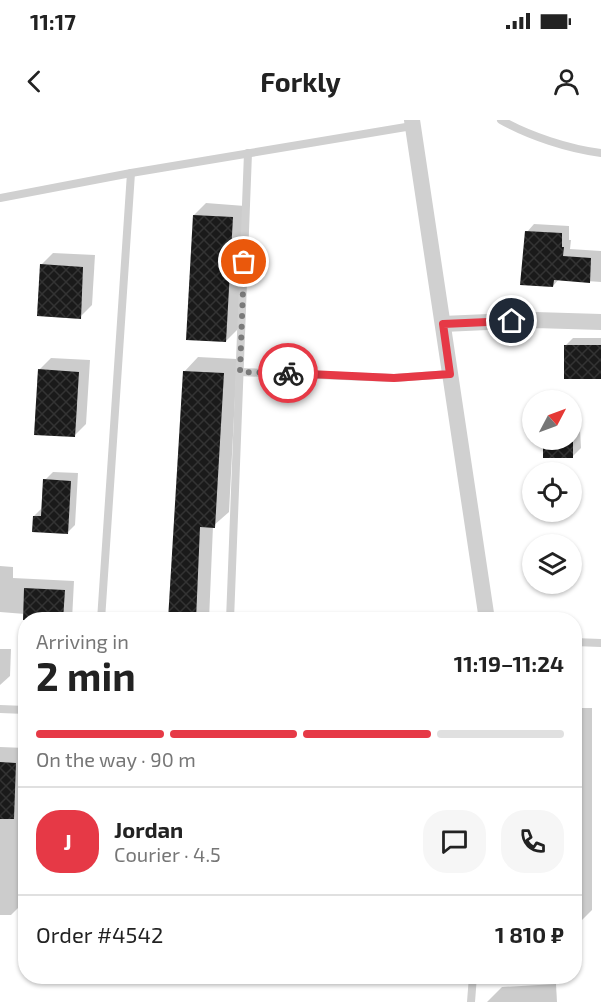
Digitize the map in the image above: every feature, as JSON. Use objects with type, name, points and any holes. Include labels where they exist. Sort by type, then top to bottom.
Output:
[{"type":"street","points":[[412,123],[486,612]]},
{"type":"street","points":[[443,324],[535,320],[601,322]]},
{"type":"lane","points":[[501,120],[513,127],[580,150],[601,153]]},
{"type":"lane","points":[[0,198],[131,172],[412,123]]},
{"type":"lane","points":[[230,612],[248,153]]},
{"type":"lane","points":[[102,612],[131,172]]},
{"type":"lane","points":[[240,372],[394,378],[450,374]]},
{"type":"lane","points":[[582,642],[601,643]]},
{"type":"lane","points":[[0,710],[18,710]]},
{"type":"lane","points":[[471,1002],[472,984]]},
{"type":"building","points":[[193,215],[233,217],[226,342],[186,340]]},
{"type":"building","points":[[525,231],[562,233],[563,256],[591,258],[590,283],[554,280],[553,287],[520,285]]},
{"type":"building","points":[[40,264],[83,267],[81,319],[37,316]]},
{"type":"building","points":[[564,345],[601,345],[601,379],[564,379]]},
{"type":"building","points":[[38,369],[79,372],[75,437],[34,435]]},
{"type":"building","points":[[183,371],[224,373],[215,528],[200,527],[196,612],[168,612]]},
{"type":"building","points":[[543,450],[573,450],[573,458],[543,458]]},
{"type":"building","points":[[43,479],[71,481],[68,534],[32,532],[33,516],[41,516]]},
{"type":"building","points":[[24,588],[65,590],[64,612],[23,612]]},
{"type":"building","points":[[0,762],[16,763],[14,819],[0,819]]},
{"type":"way so far","points":[[244,262],[240,372],[288,373]]},
{"type":"route","points":[[288,373],[394,378],[450,374],[443,324],[512,321]]}]
